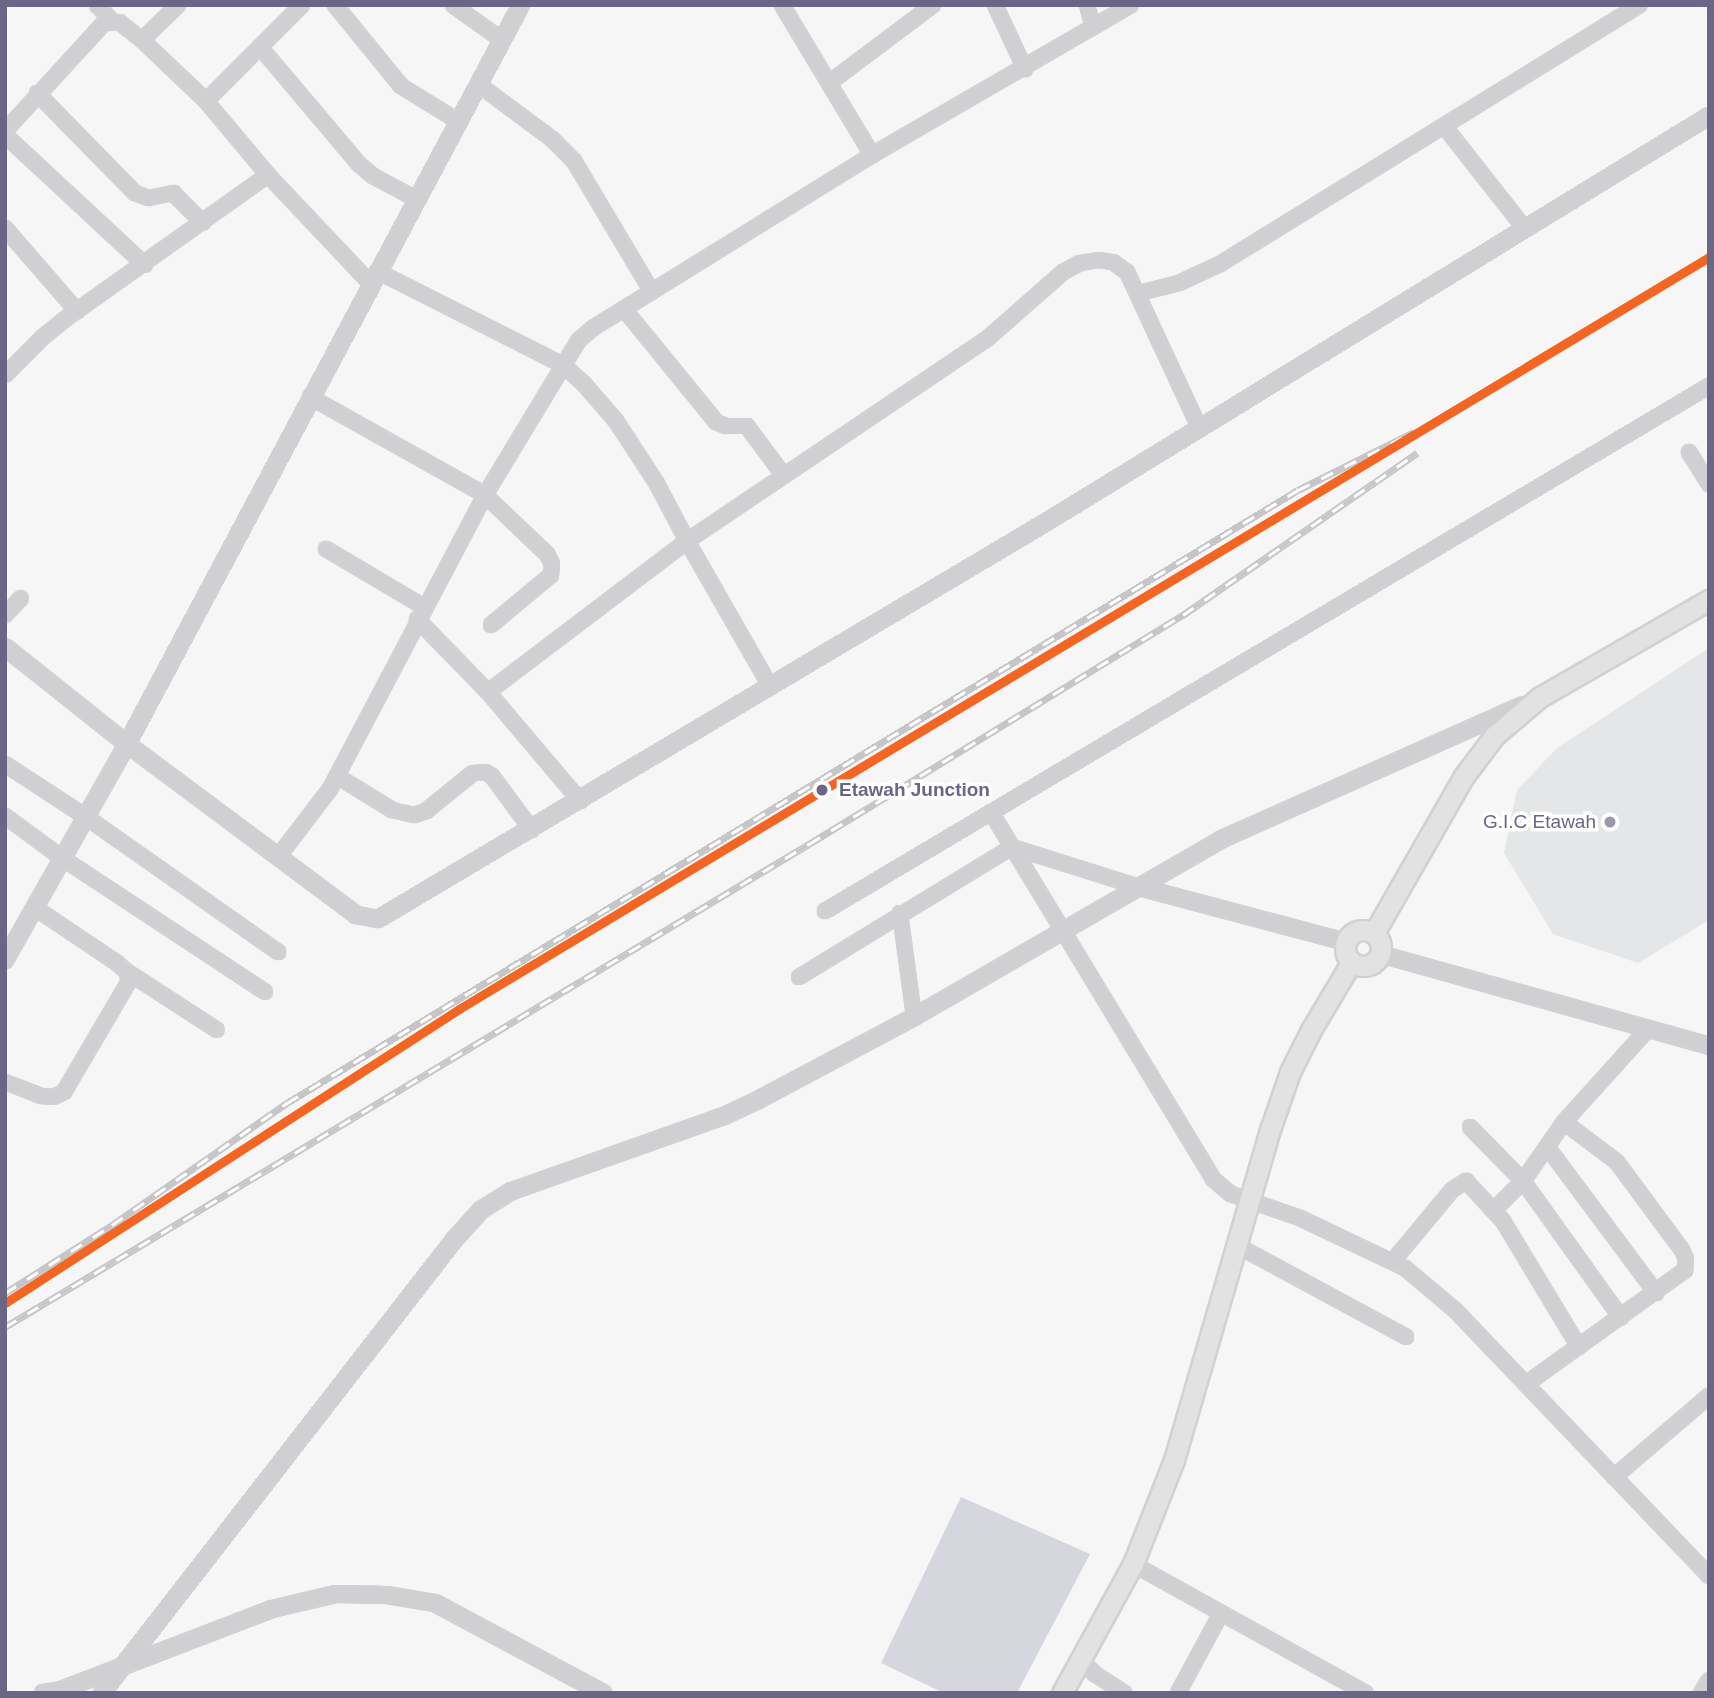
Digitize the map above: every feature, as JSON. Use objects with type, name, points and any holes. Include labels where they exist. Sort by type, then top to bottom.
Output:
[{"type":"main road","points":[[1374,933],[1464,776],[1495,735],[1540,697],[1709,600]]},
{"type":"main road","points":[[1363,929],[1374,933],[1381,942],[1380,954],[1373,963],[1362,967],[1351,963],[1345,953],[1345,942],[1352,932],[1363,929]]},
{"type":"main road","points":[[1062,1693],[1133,1564],[1174,1460],[1271,1128],[1290,1072],[1311,1030],[1351,963]]},
{"type":"street","points":[[97,5],[111,20],[119,22],[142,40],[206,101],[268,175],[373,277],[563,365],[584,384],[624,432],[657,484],[770,686]]},
{"type":"street","points":[[206,101],[302,5]]},
{"type":"street","points":[[335,5],[401,86],[419,100],[458,121]]},
{"type":"street","points":[[453,5],[502,40]]},
{"type":"street","points":[[5,960],[127,744],[373,277],[521,5]]},
{"type":"street","points":[[782,5],[872,155]]},
{"type":"street","points":[[829,83],[933,5]]},
{"type":"street","points":[[995,5],[1025,69]]},
{"type":"street","points":[[1087,5],[1093,27]]},
{"type":"street","points":[[278,857],[337,776],[420,613],[485,495],[579,340],[624,309],[872,155],[1025,69],[1131,5]]},
{"type":"street","points":[[1139,293],[1179,283],[1220,264],[1640,5]]},
{"type":"street","points":[[142,40],[175,6]]},
{"type":"street","points":[[111,20],[97,28],[37,93],[10,115],[5,133],[145,265]]},
{"type":"street","points":[[260,47],[359,164],[373,176],[416,199]]},
{"type":"street","points":[[478,84],[552,139],[574,162],[652,292]]},
{"type":"street","points":[[37,93],[135,193],[149,198],[173,193],[203,223]]},
{"type":"street","points":[[5,648],[127,744],[356,915],[378,919],[580,802],[1048,521],[1199,426],[1709,116]]},
{"type":"street","points":[[1444,127],[1525,229]]},
{"type":"street","points":[[5,375],[43,337],[77,311],[268,175]]},
{"type":"street","points":[[5,228],[77,311]]},
{"type":"street","points":[[488,692],[687,541],[988,338],[1063,272],[1080,263],[1098,260],[1113,262],[1127,272],[1199,426]]},
{"type":"street","points":[[624,309],[716,422],[726,426],[747,426],[784,476]]},
{"type":"street","points":[[825,911],[1709,386]]},
{"type":"street","points":[[310,397],[485,495],[547,554],[552,564],[551,575],[491,625]]},
{"type":"street","points":[[1689,452],[1709,484]]},
{"type":"street","points":[[326,549],[420,613],[580,802]]},
{"type":"street","points":[[5,615],[21,598]]},
{"type":"street","points":[[102,1693],[454,1240],[481,1210],[512,1191],[724,1116],[914,1017],[1222,839],[1540,697]]},
{"type":"street","points":[[5,764],[86,817],[278,952]]},
{"type":"street","points":[[337,776],[392,810],[414,816],[426,811],[473,773],[485,772],[492,776],[531,830]]},
{"type":"street","points":[[991,812],[1061,932],[1213,1179],[1231,1194],[1300,1218],[1393,1261],[1455,1310],[1709,1576]]},
{"type":"street","points":[[5,816],[62,858],[265,992]]},
{"type":"street","points":[[799,977],[1012,847],[1139,887],[1345,942]]},
{"type":"street","points":[[34,908],[217,1030]]},
{"type":"street","points":[[900,913],[914,1017]]},
{"type":"street","points":[[1380,954],[1709,1046]]},
{"type":"street","points":[[5,1082],[43,1096],[53,1097],[64,1093],[125,992],[129,981],[126,971]]},
{"type":"street","points":[[1494,1210],[1523,1181],[1564,1122],[1648,1029]]},
{"type":"street","points":[[1526,1384],[1685,1270],[1686,1259],[1682,1250],[1617,1162],[1564,1122]]},
{"type":"street","points":[[1470,1127],[1523,1181],[1620,1318]]},
{"type":"street","points":[[1548,1147],[1656,1293]]},
{"type":"street","points":[[1393,1261],[1452,1190],[1466,1181],[1494,1210],[1579,1347]]},
{"type":"street","points":[[1238,1246],[1406,1337]]},
{"type":"street","points":[[1614,1477],[1709,1396]]},
{"type":"street","points":[[1133,1564],[1366,1693]]},
{"type":"street","points":[[43,1693],[61,1690],[272,1609],[337,1594],[387,1595],[435,1603],[603,1693]]},
{"type":"street","points":[[1178,1693],[1221,1613]]},
{"type":"street","points":[[1080,1660],[1124,1693]]},
{"type":"street","points":[[1701,1693],[1709,1680]]},
{"type":"shaded area","name":"G.I.C Etawah","points":[[1709,648],[1709,920],[1638,963],[1553,934],[1504,853],[1517,790],[1557,748]]},
{"type":"shaded area","points":[[961,1497],[1090,1554],[1017,1693],[944,1693],[881,1663]]},
{"type":"railway","points":[[5,1293],[112,1225],[287,1103],[1298,490],[1414,432]]},
{"type":"railway","points":[[5,1327],[809,844],[1183,615],[1417,453]]},
{"type":"transit line","points":[[5,1303],[459,1009],[1709,257]]},
{"type":"place","name":"Etawah Junction","points":[[822,790]]},
{"type":"place","name":"G.I.C Etawah","points":[[1610,822]]}]
